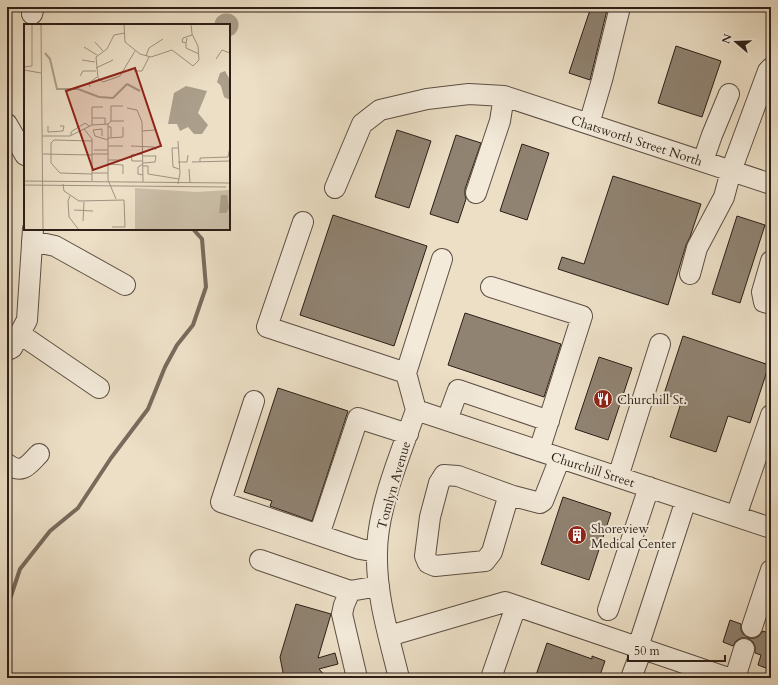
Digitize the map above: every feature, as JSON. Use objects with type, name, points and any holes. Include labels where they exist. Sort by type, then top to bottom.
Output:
[{"type":"street","points":[[588,124],[602,80],[620,7]]},
{"type":"street","points":[[690,274],[697,248],[724,197],[731,170],[768,71],[771,68]]},
{"type":"street","name":"Chatsworth Street North","points":[[335,188],[362,124],[380,110],[427,99],[469,94],[504,96],[771,184]]},
{"type":"street","points":[[703,161],[712,135],[730,94]]},
{"type":"street","points":[[476,194],[500,121],[504,96]]},
{"type":"street","points":[[7,124],[24,153]]},
{"type":"street","points":[[303,222],[267,327],[406,373]]},
{"type":"street","points":[[7,350],[12,348],[27,320],[33,235],[125,285]]},
{"type":"street","points":[[416,410],[406,373],[442,259]]},
{"type":"street","points":[[771,261],[762,292],[764,302],[771,304]]},
{"type":"street","points":[[491,287],[582,316],[539,451]]},
{"type":"street","points":[[20,334],[99,388]]},
{"type":"street","points":[[618,477],[660,344]]},
{"type":"street","points":[[446,420],[458,390],[549,421]]},
{"type":"street","points":[[254,401],[221,502],[360,549],[377,552]]},
{"type":"street","name":"Churchill Street","points":[[416,410],[771,528]]},
{"type":"street","name":"Tomlyn Avenue","points":[[399,678],[379,586],[377,552],[380,523],[387,494],[416,410]]},
{"type":"street","points":[[736,516],[771,416]]},
{"type":"street","points":[[319,535],[358,418],[408,434]]},
{"type":"street","points":[[7,464],[14,469],[23,469],[40,454]]},
{"type":"street","points":[[513,496],[508,501],[492,552],[484,561],[435,566],[428,563],[425,556],[430,517],[439,483],[444,475],[458,476],[513,496],[540,503],[543,501],[560,458]]},
{"type":"street","points":[[608,610],[648,487]]},
{"type":"street","points":[[631,678],[686,500]]},
{"type":"street","points":[[260,560],[350,591],[379,586]]},
{"type":"street","points":[[752,627],[771,570]]},
{"type":"street","points":[[350,591],[342,614],[358,678]]},
{"type":"street","points":[[389,636],[505,602],[728,678]]},
{"type":"street","points":[[491,678],[516,606]]},
{"type":"street","points":[[735,678],[744,650]]},
{"type":"building","points":[[591,7],[599,7],[607,10],[590,80],[569,73]]},
{"type":"building","points":[[676,46],[721,61],[702,117],[658,103]]},
{"type":"building","points":[[397,130],[431,141],[409,208],[375,197]]},
{"type":"building","points":[[456,135],[481,143],[465,189],[466,199],[458,223],[430,214]]},
{"type":"building","points":[[522,144],[549,153],[527,220],[500,211]]},
{"type":"building","points":[[613,176],[701,204],[686,245],[668,305],[558,269],[562,257],[584,264]]},
{"type":"building","points":[[333,215],[427,246],[394,346],[300,315]]},
{"type":"building","points":[[737,216],[765,225],[740,303],[712,294]]},
{"type":"building","points":[[465,313],[561,344],[544,397],[448,365]]},
{"type":"building","points":[[683,336],[769,365],[750,423],[728,416],[716,452],[670,437],[682,400],[664,394]]},
{"type":"building","name":"Churchill St.","points":[[599,357],[632,368],[608,440],[575,429]]},
{"type":"building","points":[[278,388],[348,411],[312,521],[270,506],[272,501],[244,492]]},
{"type":"building","name":"Shoreview Medical Center","points":[[563,497],[611,513],[589,580],[541,564]]},
{"type":"building","points":[[296,604],[331,614],[318,658],[335,653],[338,664],[319,669],[327,678],[284,678],[280,657]]},
{"type":"building","points":[[730,620],[741,624],[743,634],[749,638],[759,636],[763,631],[768,633],[771,631],[771,670],[758,665],[761,655],[755,653],[755,646],[748,638],[741,638],[736,641],[733,646],[723,642]]},
{"type":"building","points":[[547,643],[592,659],[592,656],[605,661],[599,678],[535,678]]},
{"type":"waterway","points":[[7,608],[20,569],[50,531],[78,508],[111,458],[148,409],[165,367],[177,345],[193,325],[206,287],[202,239],[194,230]]},
{"type":"place","name":"Churchill St.","points":[[603,399]]},
{"type":"place","name":"Shoreview Medical Center","points":[[577,535]]}]
